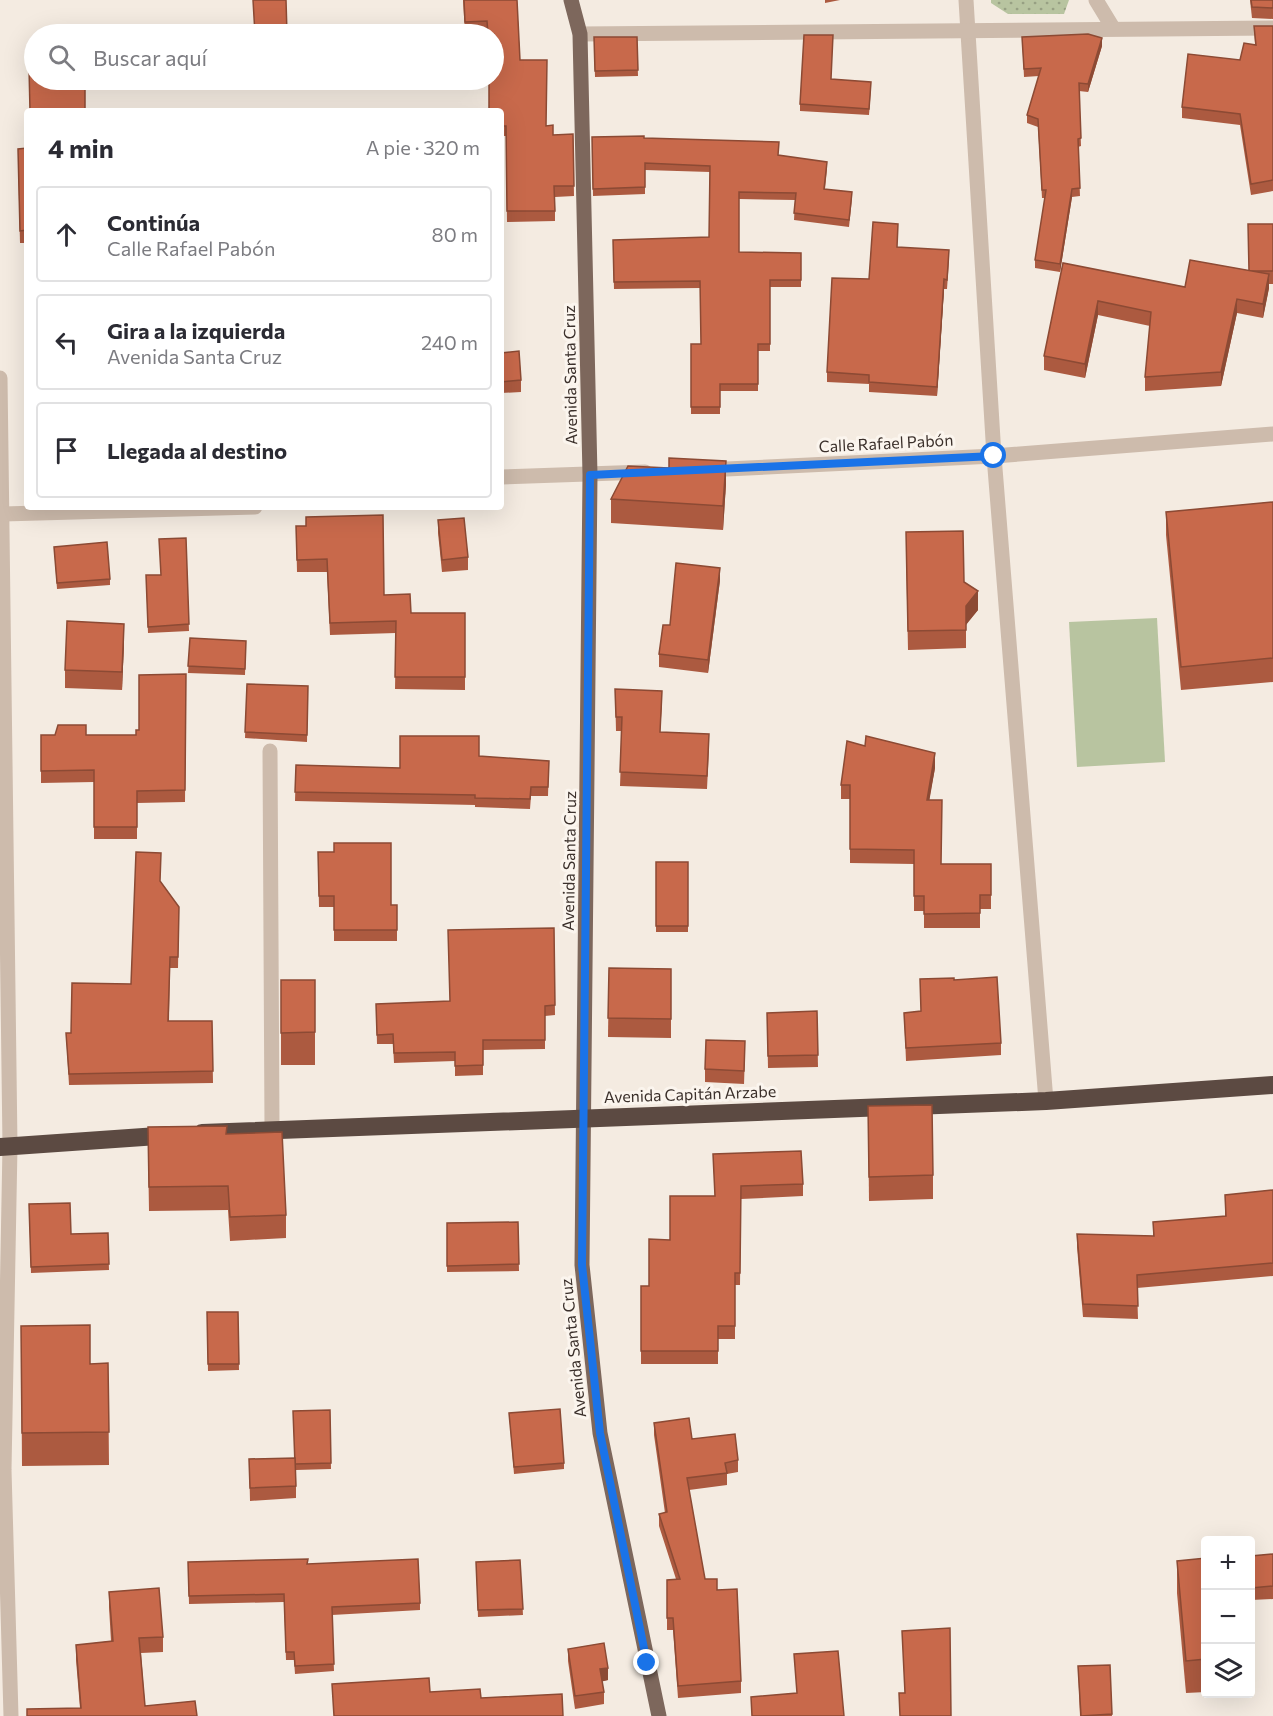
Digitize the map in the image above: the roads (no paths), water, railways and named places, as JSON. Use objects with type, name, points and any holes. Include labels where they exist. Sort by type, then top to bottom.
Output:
[{"type":"highway","name":"Avenida Capitán Arzabe","points":[[5,1146],[272,1128],[1046,1101],[1273,1085]]},
{"type":"main road","name":"Avenida Santa Cruz","points":[[571,0],[580,34],[590,475],[582,1265],[600,1433],[659,1716]]},
{"type":"street","points":[[966,0],[994,456],[1046,1101]]},
{"type":"street","points":[[1096,0],[1113,28]]},
{"type":"street","points":[[580,34],[1273,28]]},
{"type":"street","points":[[0,378],[3,514],[4,1470],[11,1716]]},
{"type":"street","name":"Calle Rafael Pabón","points":[[686,471],[994,456],[1273,434]]},
{"type":"street","points":[[504,477],[662,472]]},
{"type":"street","points":[[3,514],[147,510]]},
{"type":"street","points":[[270,751],[272,1128]]}]
